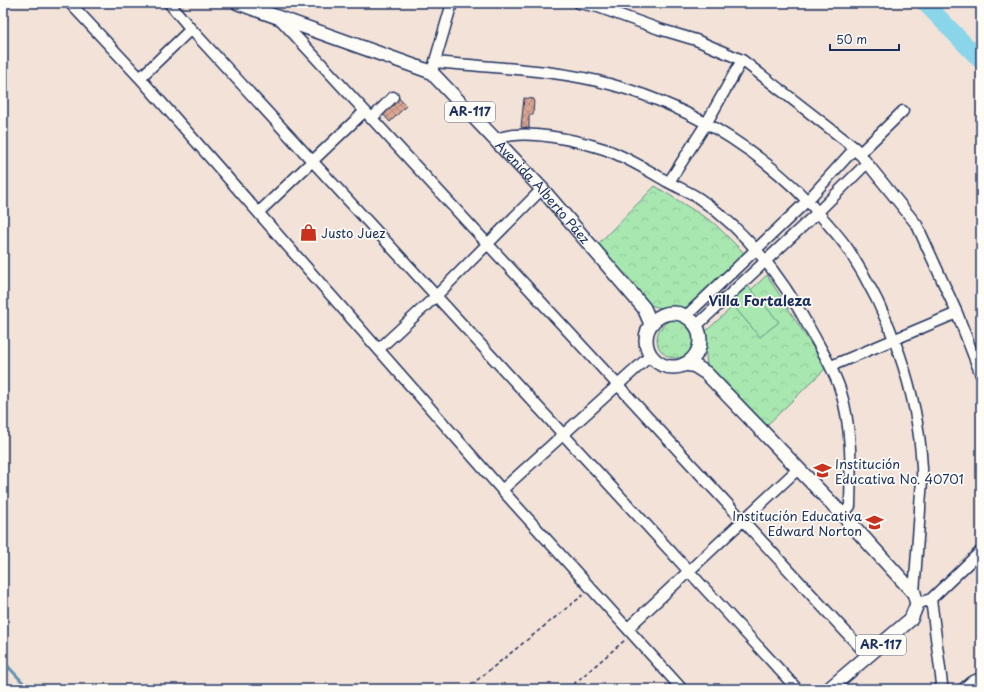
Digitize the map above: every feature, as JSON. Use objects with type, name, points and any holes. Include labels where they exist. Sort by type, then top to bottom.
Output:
[{"type":"main road","name":"Avenida Alberto Páez","points":[[238,3],[433,67],[497,140],[542,188],[644,308],[656,320]]},
{"type":"main road","name":"AR-117","points":[[656,320],[674,313],[686,316]]},
{"type":"main road","points":[[656,320],[646,340],[651,355],[658,362],[666,366],[676,367],[685,364],[693,358],[698,350],[700,342],[696,326],[686,316]]},
{"type":"main road","points":[[698,350],[706,373]]},
{"type":"main road","points":[[685,364],[695,366],[706,373],[843,515],[916,598]]},
{"type":"main road","name":"AR-117","points":[[829,689],[911,619],[916,598]]},
{"type":"street","points":[[70,3],[140,78],[502,490],[631,631],[681,689]]},
{"type":"street","points":[[169,3],[191,29],[797,689]]},
{"type":"street","points":[[452,3],[433,67],[566,74],[613,85],[657,100],[706,124],[738,143],[772,168],[808,200],[847,248],[874,294],[895,340],[914,404],[922,469],[916,598],[932,599],[981,551]]},
{"type":"street","points":[[579,3],[598,7],[659,29],[696,40],[742,60],[857,151],[916,224],[957,313],[981,375]]},
{"type":"street","points":[[277,16],[868,656]]},
{"type":"street","points":[[140,78],[191,29]]},
{"type":"street","points":[[669,182],[706,124],[742,60]]},
{"type":"street","points":[[259,212],[312,161],[368,115],[393,97]]},
{"type":"street","points":[[686,316],[756,251],[857,151],[903,112]]},
{"type":"street","points":[[497,140],[507,135],[522,135],[590,145],[624,156],[700,198],[737,228],[766,261],[784,285],[831,366],[843,403],[851,457],[850,506],[843,515]]},
{"type":"street","points":[[696,326],[818,212],[867,163]]},
{"type":"street","points":[[379,349],[436,296],[542,188]]},
{"type":"street","points":[[831,366],[957,313]]},
{"type":"street","points":[[502,490],[651,355]]},
{"type":"street","points":[[631,631],[688,571],[798,469]]},
{"type":"street","points":[[932,599],[942,684],[940,689]]},
{"type":"street","points":[[963,689],[971,682],[981,678]]},
{"type":"path","points":[[466,689],[591,588]]},
{"type":"path","points":[[568,689],[631,631]]},
{"type":"green space","points":[[655,186],[714,223],[746,255],[692,311],[665,309],[650,305],[597,245]]},
{"type":"green space","points":[[767,275],[826,368],[765,427],[707,366],[704,333]]},
{"type":"green space","points":[[748,286],[779,322],[760,337],[730,302]]},
{"type":"green space","points":[[672,320],[680,320],[687,323],[692,328],[695,339],[692,350],[687,355],[680,358],[672,358],[665,355],[660,350],[657,343],[657,335],[660,328],[665,323]]},
{"type":"building","points":[[398,97],[406,106],[390,122],[382,113]]},
{"type":"building","points":[[524,98],[534,99],[533,115],[529,115],[529,128],[521,127]]},
{"type":"waterway","points":[[925,3],[981,61]]},
{"type":"waterway","points":[[3,661],[29,689]]},
{"type":"place","name":"Justo Juez","points":[[308,233]]},
{"type":"place","name":"Institución Educativa No. 40701","points":[[822,471]]},
{"type":"place","name":"Institución Educativa Edward Norton","points":[[875,523]]},
{"type":"district","name":"Villa Fortaleza","points":[[760,301]]}]
